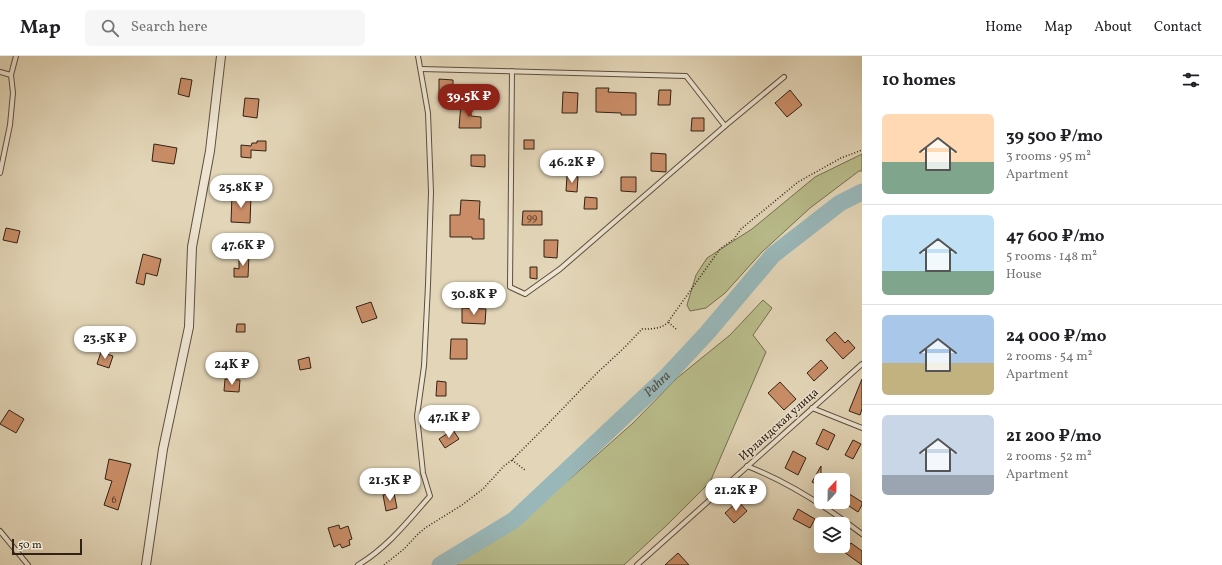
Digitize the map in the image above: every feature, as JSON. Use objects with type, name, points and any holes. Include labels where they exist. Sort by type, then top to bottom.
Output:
[{"type":"street","points":[[146,565],[162,448],[190,327],[192,247],[210,151],[221,56]]},
{"type":"lane","points":[[0,173],[10,126],[13,99],[11,75],[16,56]]},
{"type":"lane","points":[[358,565],[373,556],[403,527],[430,496],[424,473],[417,416],[424,366],[431,192],[428,112],[418,56]]},
{"type":"lane","points":[[421,69],[686,76],[725,126]]},
{"type":"lane","points":[[512,71],[510,287],[525,294],[560,269],[784,76]]},
{"type":"lane","points":[[0,72],[11,75]]},
{"type":"lane","name":"Ирландская улица","points":[[637,565],[862,364]]},
{"type":"lane","points":[[812,408],[862,428]]},
{"type":"lane","points":[[747,466],[801,493],[834,513],[862,534]]},
{"type":"lane","points":[[0,531],[28,565]]},
{"type":"path","points":[[384,565],[404,549],[425,528],[462,505],[483,489],[596,374],[625,347],[636,334],[642,329],[652,329],[666,324],[720,249],[734,239],[741,229],[798,182],[841,158],[862,150]]},
{"type":"path","points":[[668,322],[676,329]]},
{"type":"path","points":[[512,460],[525,470]]},
{"type":"green space","points":[[862,154],[862,171],[859,171],[810,208],[762,252],[725,293],[706,308],[690,311],[687,305],[696,275],[707,258],[752,229],[815,177]]},
{"type":"green space","points":[[763,300],[772,308],[753,335],[766,352],[710,482],[624,565],[451,565],[485,546],[572,477],[633,423],[677,378],[730,335]]},
{"type":"building","points":[[181,78],[192,80],[189,97],[178,94]]},
{"type":"building","points":[[439,79],[453,80],[453,96],[439,95]]},
{"type":"building","points":[[472,85],[490,86],[490,100],[471,100]]},
{"type":"building","points":[[596,88],[609,88],[608,92],[636,93],[636,115],[596,112]]},
{"type":"building","points":[[659,90],[671,90],[670,105],[658,105]]},
{"type":"building","points":[[790,90],[802,105],[787,117],[775,103]]},
{"type":"building","points":[[563,92],[578,93],[577,113],[562,113]]},
{"type":"building","points":[[245,98],[259,99],[257,118],[243,116]]},
{"type":"building","points":[[461,103],[471,104],[471,116],[481,117],[481,128],[459,128]]},
{"type":"building","points":[[692,118],[704,118],[704,131],[691,131]]},
{"type":"building","points":[[524,140],[534,140],[534,149],[524,149]]},
{"type":"building","points":[[257,141],[266,141],[266,151],[251,150],[251,158],[241,157],[241,145],[251,146],[252,143],[257,143]]},
{"type":"building","points":[[154,144],[177,148],[174,164],[152,161]]},
{"type":"building","points":[[651,153],[666,154],[666,172],[651,171]]},
{"type":"building","points":[[471,155],[485,155],[485,167],[471,166]]},
{"type":"building","points":[[587,155],[601,155],[601,172],[587,172]]},
{"type":"building","points":[[567,176],[578,177],[577,192],[566,191]]},
{"type":"building","points":[[621,177],[636,177],[636,192],[621,191]]},
{"type":"building","points":[[232,195],[251,196],[250,223],[231,222]]},
{"type":"building","points":[[585,197],[597,198],[597,209],[584,209]]},
{"type":"building","points":[[461,200],[480,201],[479,219],[484,219],[484,239],[472,239],[472,237],[450,237],[450,215],[460,215]]},
{"type":"building","points":[[523,211],[542,211],[542,225],[522,225]]},
{"type":"building","points":[[6,228],[20,231],[17,243],[3,240]]},
{"type":"building","points":[[544,240],[558,240],[557,258],[544,257]]},
{"type":"building","points":[[143,254],[161,259],[157,276],[146,273],[144,285],[136,283]]},
{"type":"building","points":[[239,255],[249,255],[248,277],[234,277],[234,268],[239,269]]},
{"type":"building","points":[[530,267],[537,267],[537,279],[530,278]]},
{"type":"building","points":[[371,302],[377,318],[362,323],[356,307]]},
{"type":"building","points":[[462,308],[486,309],[485,324],[462,323]]},
{"type":"building","points":[[237,324],[245,324],[245,332],[236,332]]},
{"type":"building","points":[[835,332],[845,343],[848,340],[855,348],[843,359],[826,340]]},
{"type":"building","points":[[451,339],[467,339],[467,359],[450,359]]},
{"type":"building","points":[[101,352],[113,356],[109,368],[97,364]]},
{"type":"building","points":[[309,357],[311,368],[300,370],[298,360]]},
{"type":"building","points":[[821,360],[828,368],[814,381],[807,373]]},
{"type":"building","points":[[225,379],[240,380],[239,392],[224,391]]},
{"type":"building","points":[[862,379],[862,409],[860,415],[849,411]]},
{"type":"building","points":[[437,381],[446,382],[446,396],[436,396]]},
{"type":"building","points":[[780,382],[796,399],[784,410],[768,393]]},
{"type":"building","points":[[9,410],[24,419],[16,433],[0,424]]},
{"type":"building","points":[[823,429],[835,435],[828,450],[816,444]]},
{"type":"building","points":[[453,430],[459,439],[445,448],[439,439]]},
{"type":"building","points":[[853,440],[861,444],[853,459],[845,455]]},
{"type":"building","points":[[793,451],[806,458],[798,475],[785,468]]},
{"type":"building","points":[[109,459],[131,464],[118,510],[104,505],[112,481],[105,479]]},
{"type":"building","points":[[821,466],[821,473],[817,473]]},
{"type":"building","points":[[394,493],[397,508],[386,511],[383,495]]},
{"type":"building","points":[[850,494],[862,502],[858,512],[850,507]]},
{"type":"building","points":[[738,501],[747,511],[734,523],[725,513]]},
{"type":"building","points":[[798,509],[814,518],[814,521],[810,528],[793,519]]},
{"type":"building","points":[[339,525],[340,529],[348,526],[352,539],[349,540],[350,545],[342,548],[340,544],[334,547],[328,528]]},
{"type":"building","points":[[851,543],[862,551],[862,565],[845,553],[850,553]]},
{"type":"building","points":[[678,553],[689,565],[665,565]]},
{"type":"waterway","name":"Pahra","points":[[440,565],[514,520],[666,377],[707,333],[773,255],[840,203],[862,192]]}]
